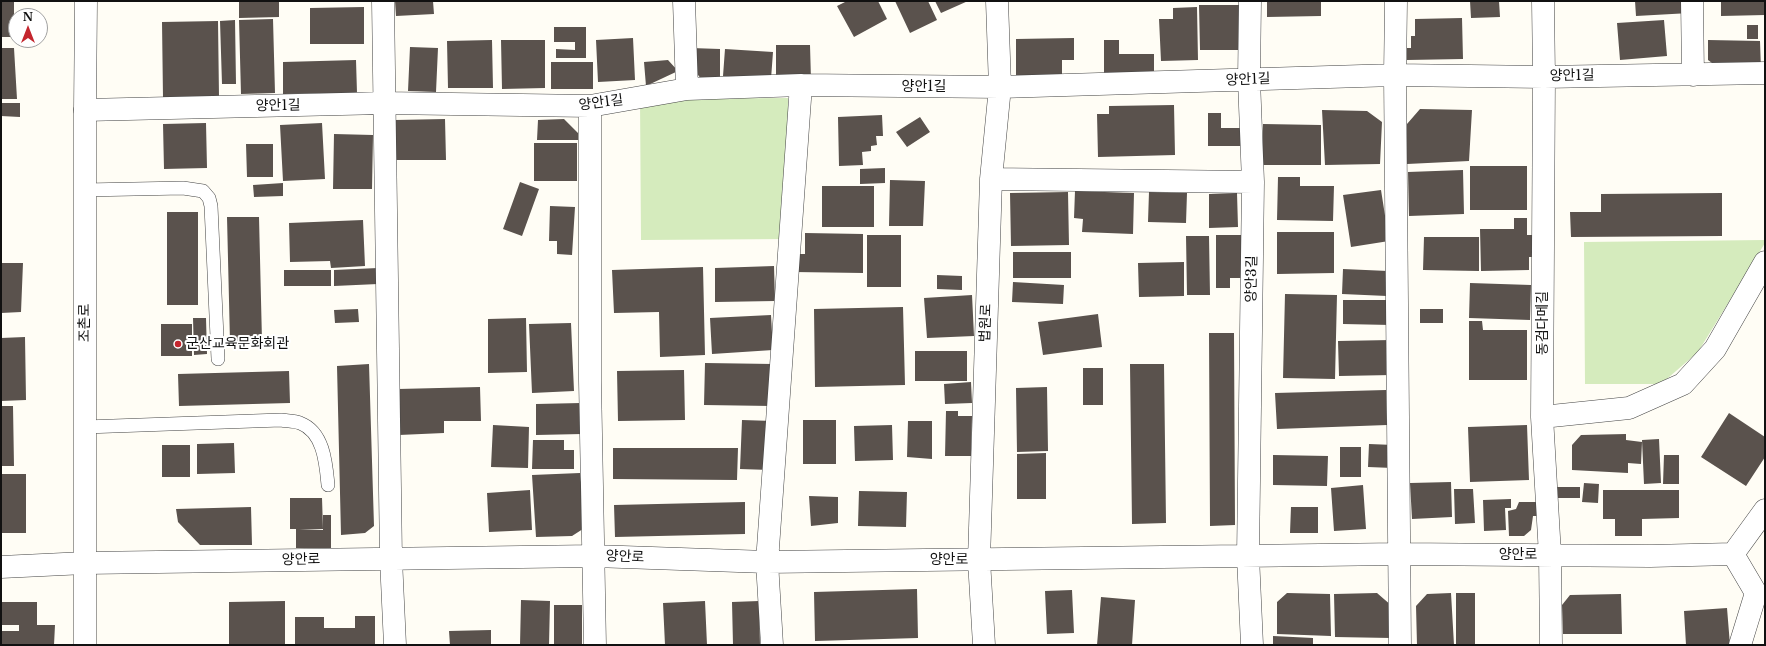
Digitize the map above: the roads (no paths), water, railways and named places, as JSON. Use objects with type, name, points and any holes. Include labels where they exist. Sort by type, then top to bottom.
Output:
[{"type":"street","name":"조촌로","points":[[85,645],[86,1]]},
{"type":"street","points":[[383,1],[391,559],[395,645]]},
{"type":"street","points":[[684,1],[687,89]]},
{"type":"street","name":"법원로","points":[[984,645],[979,560],[991,179],[1000,87],[998,1]]},
{"type":"street","name":"양안3길","points":[[1248,556],[1253,182],[1249,80],[1250,1]]},
{"type":"street","points":[[1396,1],[1395,75],[1400,645]]},
{"type":"street","name":"동검다메길","points":[[1543,1],[1542,417],[1550,555],[1551,645]]},
{"type":"street","points":[[1692,1],[1693,75]]},
{"type":"street","name":"양안1길","points":[[85,110],[384,103],[590,106],[687,89],[801,86],[1000,87],[1395,75],[1544,76],[1765,73]]},
{"type":"street","points":[[772,645],[767,562],[801,86]]},
{"type":"street","points":[[590,106],[590,381],[596,645]]},
{"type":"street","points":[[991,179],[1253,182]]},
{"type":"street","points":[[1542,417],[1629,408],[1683,384],[1715,349],[1765,262]]},
{"type":"street","points":[[1740,645],[1756,593],[1733,554],[1765,510]]},
{"type":"street","name":"양안로","points":[[1,567],[85,563],[594,556],[767,562],[1399,554],[1733,554]]},
{"type":"street","points":[[1248,556],[1252,645]]},
{"type":"lane","points":[[85,190],[183,188],[204,191],[209,198],[211,206],[218,359]]},
{"type":"lane","points":[[85,427],[281,420],[300,423],[316,435],[326,462],[328,485]]},
{"type":"place","name":"군산교육문화회관","points":[[178,344]]}]
